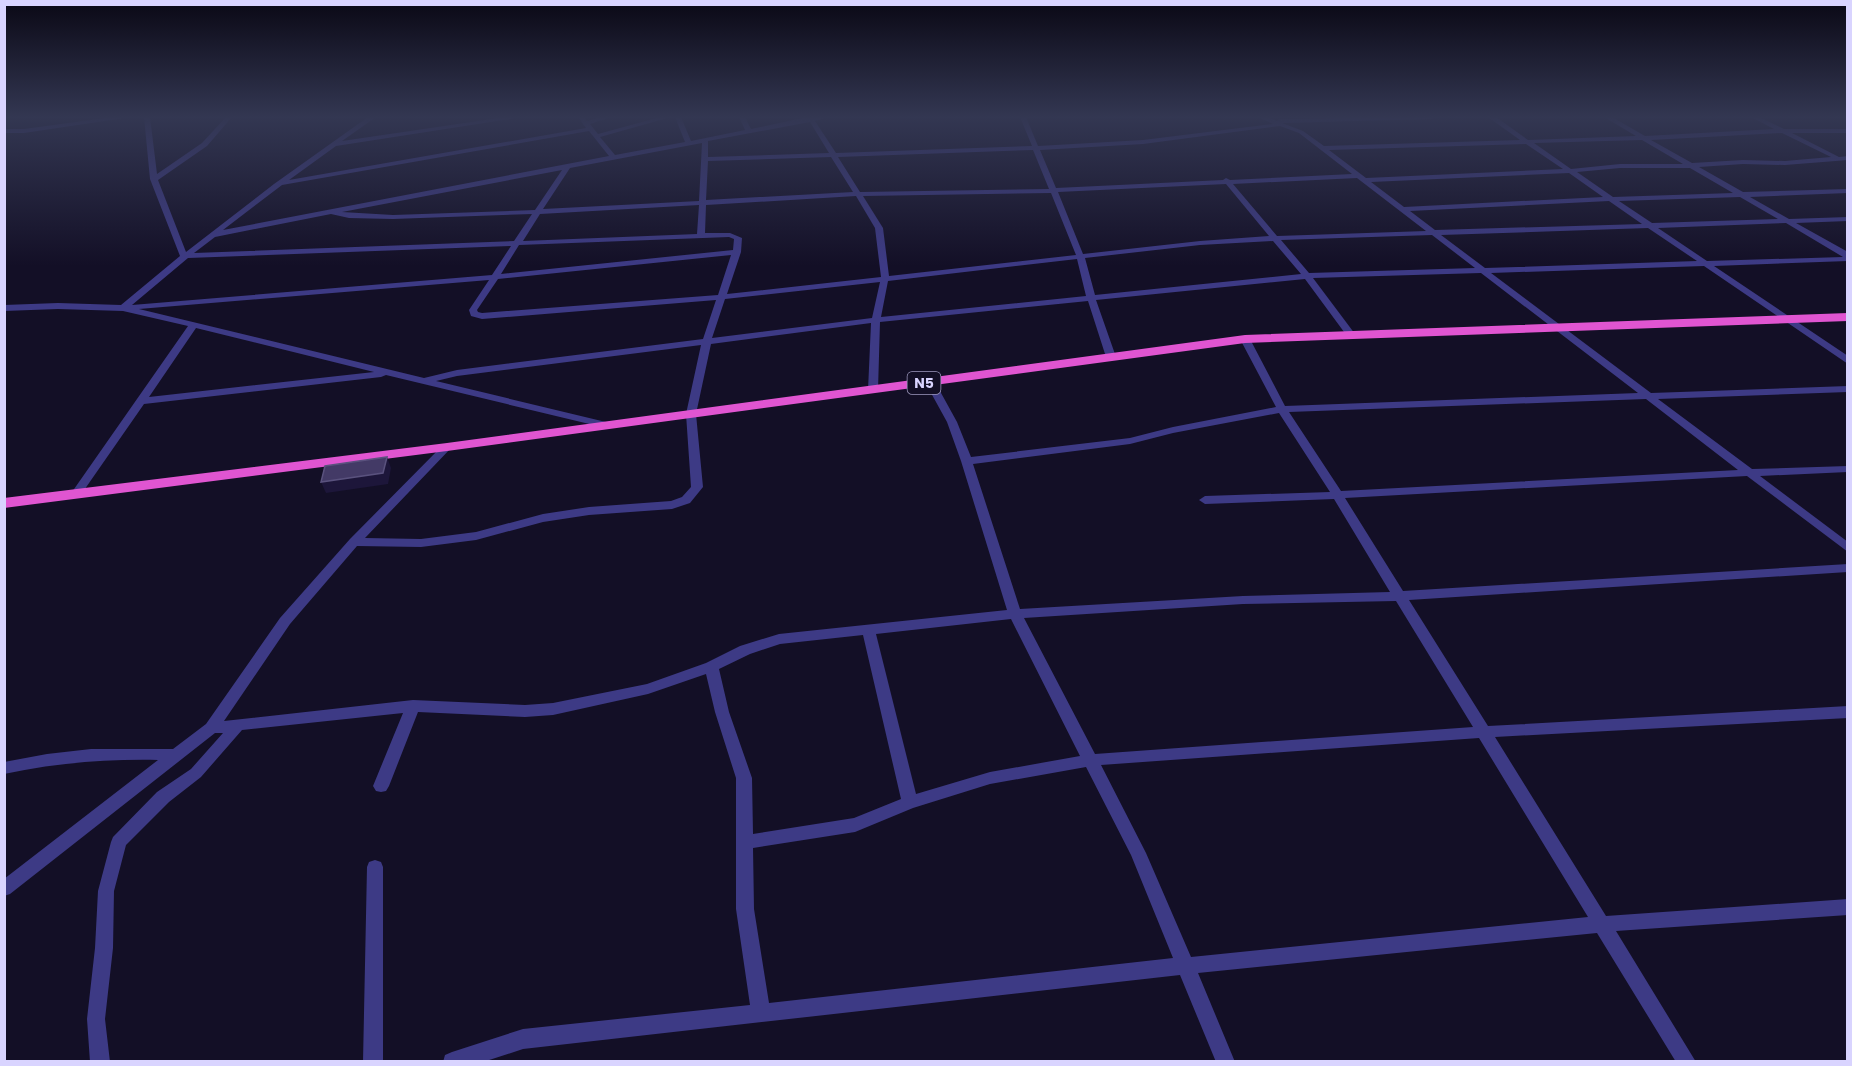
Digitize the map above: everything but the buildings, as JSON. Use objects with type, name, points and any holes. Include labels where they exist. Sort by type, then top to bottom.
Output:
[{"type":"highway","name":"N5","points":[[4,503],[447,447],[1245,339],[1848,317]]},
{"type":"street","points":[[153,167],[154,179],[183,256]]},
{"type":"street","points":[[154,179],[174,167]]},
{"type":"street","points":[[123,308],[183,256],[303,167]]},
{"type":"street","points":[[280,184],[366,167]]},
{"type":"street","points":[[211,235],[567,167]]},
{"type":"street","points":[[567,167],[493,277],[473,310],[474,314],[482,316],[722,297],[1200,243],[1433,231],[1848,219]]},
{"type":"street","points":[[701,236],[704,167]]},
{"type":"street","points":[[840,167],[879,228],[885,277],[876,320],[873,390]]},
{"type":"street","points":[[1044,167],[1081,258],[1091,298],[1111,357]]},
{"type":"street","points":[[1347,167],[1848,548]]},
{"type":"street","points":[[1565,167],[1848,361]]},
{"type":"street","points":[[331,212],[349,216],[393,218],[702,204],[857,194],[1055,190],[1226,180],[1571,171],[1613,167]]},
{"type":"street","points":[[1693,167],[1848,258]]},
{"type":"street","points":[[1226,180],[1307,276],[1350,334]]},
{"type":"street","points":[[1403,209],[1848,191]]},
{"type":"street","points":[[183,256],[730,235],[738,238],[737,252],[707,340],[691,414],[697,487],[686,500],[672,505],[589,511],[543,518],[476,536],[421,543],[354,542]]},
{"type":"street","points":[[4,308],[58,306],[123,308],[493,277],[737,252]]},
{"type":"street","points":[[424,381],[457,373],[707,340],[876,320],[1307,276],[1848,258]]},
{"type":"street","points":[[123,308],[606,425]]},
{"type":"street","points":[[76,494],[193,326]]},
{"type":"street","points":[[1245,339],[1282,409],[1485,732],[1687,1062]]},
{"type":"street","points":[[141,401],[392,373]]},
{"type":"street","points":[[930,382],[952,422],[967,461],[1015,614],[1138,853],[1226,1062]]},
{"type":"street","points":[[967,461],[1130,441],[1173,430],[1282,409],[1848,389]]},
{"type":"street","points":[[4,889],[211,728],[285,621],[354,542],[447,447]]},
{"type":"street","points":[[1205,500],[1338,496],[1747,472],[1848,469]]},
{"type":"street","points":[[211,728],[413,706],[525,711],[554,709],[648,689],[711,668],[745,650],[779,639],[1015,614],[1243,600],[1399,596],[1848,568]]},
{"type":"street","points":[[868,629],[910,802]]},
{"type":"street","points":[[711,668],[722,712],[744,778],[745,909],[761,1012]]},
{"type":"street","points":[[381,786],[413,706]]},
{"type":"street","points":[[746,842],[855,825],[910,802],[990,778],[1092,760],[1485,732],[1848,712]]},
{"type":"street","points":[[100,1062],[96,1018],[104,948],[106,891],[119,842],[163,797],[196,773],[238,725]]},
{"type":"street","points":[[4,768],[42,759],[113,753],[178,754]]},
{"type":"street","points":[[373,1062],[375,867]]},
{"type":"street","points":[[452,1062],[523,1039],[761,1012],[1603,924],[1848,907]]}]
